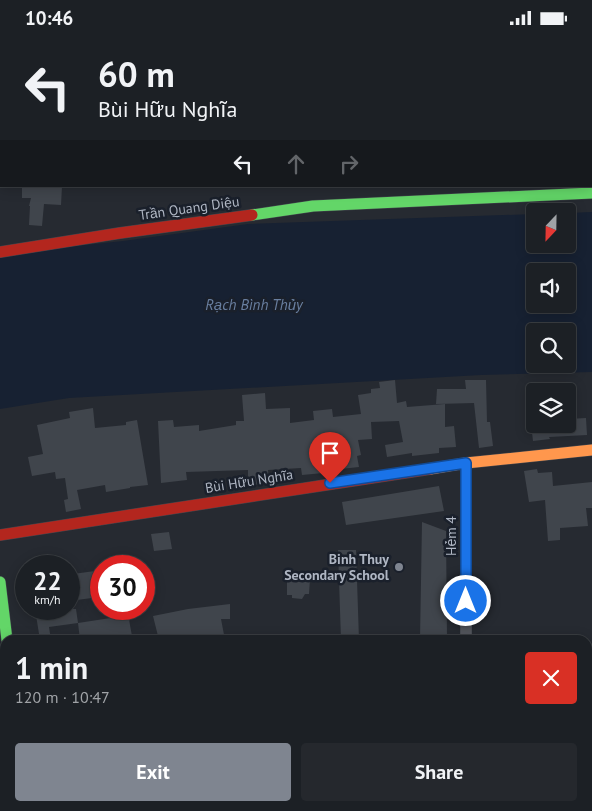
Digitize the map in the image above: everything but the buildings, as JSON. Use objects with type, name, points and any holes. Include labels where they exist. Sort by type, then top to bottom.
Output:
[{"type":"street","name":"Trần Quang Diệu","points":[[0,252],[313,206],[592,193]]},
{"type":"street","name":"Bùi Hữu Nghĩa","points":[[0,535],[466,463],[592,450]]},
{"type":"street","name":"Hẻm 4","points":[[466,463],[466,635]]},
{"type":"street","points":[[0,582],[6,635]]},
{"type":"water","name":"Rạch Bình Thủy","points":[[592,212],[592,372],[576,372],[576,323],[526,323],[526,373],[555,373],[481,375],[69,398],[0,409],[0,254],[123,241],[248,224],[526,214],[526,253],[576,253],[576,213]]},
{"type":"traffic: fast","points":[[252,215],[313,206],[592,193]]},
{"type":"traffic: fast","points":[[0,582],[6,635]]},
{"type":"traffic: slow","points":[[430,469],[466,463],[592,450]]},
{"type":"traffic: jam","points":[[0,252],[252,215]]},
{"type":"traffic: jam","points":[[0,535],[430,469]]},
{"type":"place","name":"Binh Thuy Secondary School","points":[[399,567]]},
{"type":"route","points":[[330,483],[466,463],[466,601]]}]
